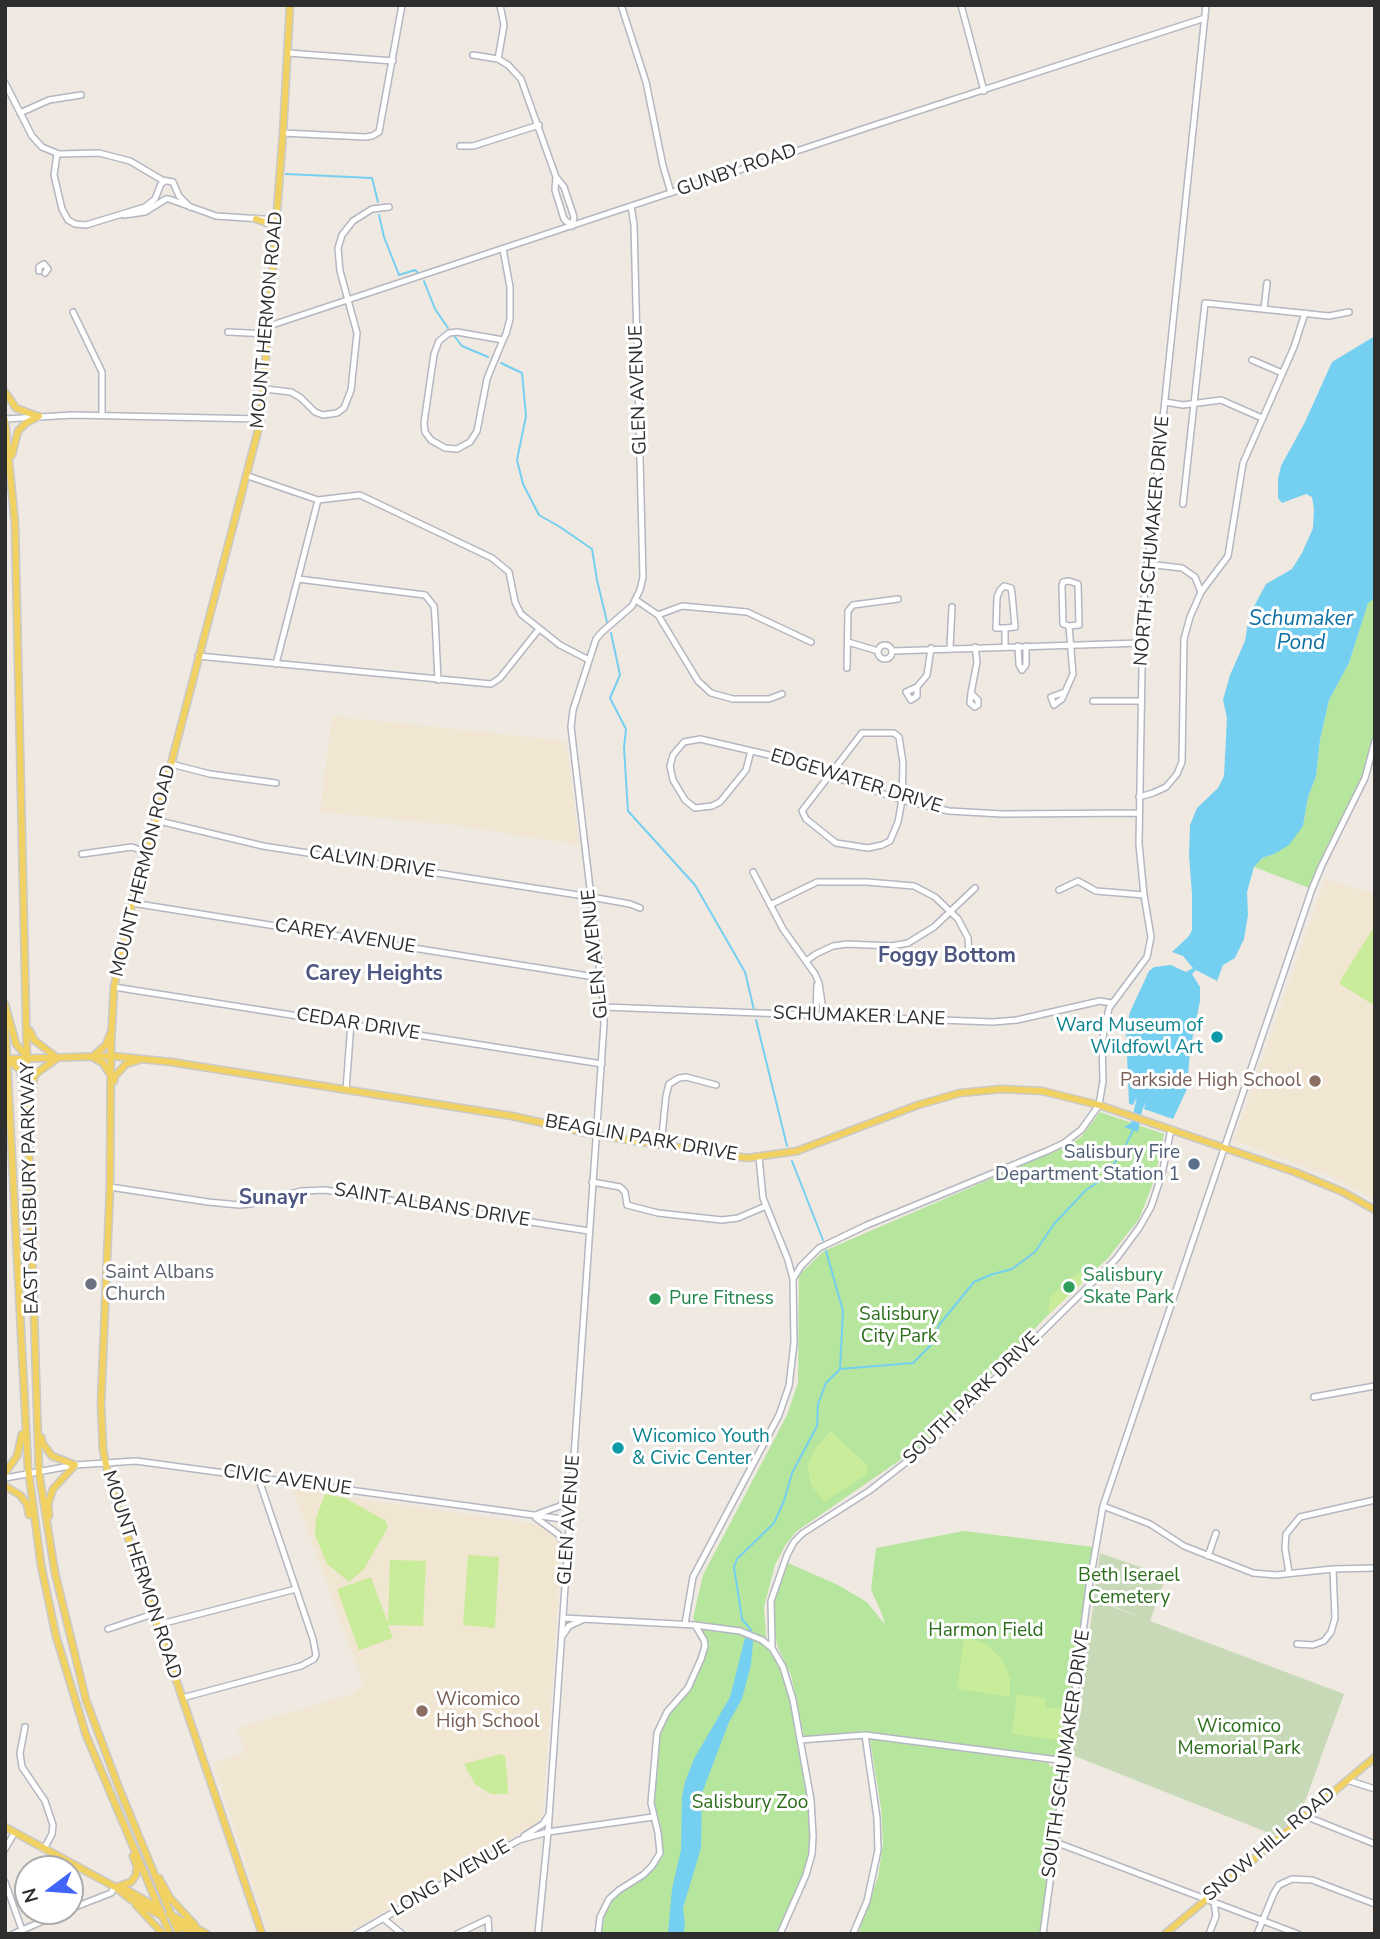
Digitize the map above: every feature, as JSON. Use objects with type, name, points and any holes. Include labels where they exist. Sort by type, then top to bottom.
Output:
[{"type":"main road","name":"MOUNT HERMON ROAD","points":[[262,1934],[115,1500],[104,1461],[101,1402],[110,1187],[114,987],[145,852],[248,477],[261,419],[289,53],[290,5]]},
{"type":"main road","points":[[260,219],[273,213],[278,200]]},
{"type":"main road","points":[[260,219],[270,224],[276,238]]},
{"type":"main road","points":[[5,392],[16,408],[39,416]]},
{"type":"main road","points":[[11,464],[16,435],[26,423],[39,416]]},
{"type":"main road","name":"EAST SALISBURY PARKWAY","points":[[5,420],[15,524],[39,1473],[55,1573],[86,1700],[114,1777],[152,1867],[170,1934]]},
{"type":"main road","points":[[27,996],[32,1036],[58,1058],[44,1066],[34,1077],[33,1122],[29,1130]]},
{"type":"main road","points":[[5,1004],[16,1044],[28,1058]]},
{"type":"main road","name":"EAST SALISBURY PARKWAY","points":[[5,1022],[22,1363],[29,1474],[38,1549],[56,1636],[76,1706],[94,1756],[160,1909],[167,1915]]},
{"type":"main road","points":[[112,1024],[106,1045],[92,1057],[103,1063],[112,1079]]},
{"type":"main road","name":"BEAGLIN PARK DRIVE","points":[[6,1059],[112,1056],[143,1059],[512,1116],[596,1135],[736,1157],[759,1157],[807,1147],[918,1105],[960,1093],[1002,1089],[1042,1091],[1099,1105],[1225,1148],[1317,1181],[1375,1210]]},
{"type":"main road","points":[[6,1059],[20,1070],[29,1130]]},
{"type":"main road","points":[[112,1104],[115,1076],[126,1065],[143,1059]]},
{"type":"main road","points":[[5,1085],[9,1096]]},
{"type":"main road","points":[[5,1472],[14,1464],[22,1441],[22,1363]]},
{"type":"main road","points":[[35,1377],[41,1440],[52,1456],[75,1465],[58,1482],[48,1504],[56,1559],[55,1573]]},
{"type":"main road","points":[[5,1486],[17,1491],[27,1504],[32,1535],[38,1549]]},
{"type":"main road","name":"SNOW HILL ROAD","points":[[1165,1934],[1375,1757]]},
{"type":"main road","points":[[5,1827],[115,1887],[163,1934]]},
{"type":"main road","points":[[115,1887],[131,1882],[137,1871],[125,1827]]},
{"type":"main road","points":[[152,1867],[170,1898],[201,1933]]},
{"type":"main road","points":[[115,1887],[122,1887],[160,1909]]},
{"type":"main road","points":[[130,1899],[201,1933]]},
{"type":"main road","points":[[167,1915],[179,1934]]},
{"type":"main road","points":[[174,1923],[201,1933]]},
{"type":"street","points":[[283,132],[365,137],[379,132],[402,5]]},
{"type":"street","points":[[498,60],[504,25],[500,5]]},
{"type":"street","points":[[621,5],[646,82],[671,193]]},
{"type":"street","points":[[961,5],[984,91]]},
{"type":"street","name":"NORTH SCHUMAKER DRIVE","points":[[1099,1105],[1103,1081],[1103,1031],[1111,1003],[1147,957],[1151,937],[1144,895],[1139,813],[1141,643],[1206,5]]},
{"type":"street","name":"GUNBY ROAD","points":[[269,326],[1205,18]]},
{"type":"street","points":[[289,53],[393,61]]},
{"type":"street","points":[[473,55],[498,60],[508,65],[521,79],[556,177],[555,190],[564,219],[572,226]]},
{"type":"street","points":[[6,85],[35,141],[47,150],[57,154],[99,153],[130,161],[165,181],[173,182],[176,191],[190,207]]},
{"type":"street","points":[[20,113],[46,101],[81,95]]},
{"type":"street","points":[[460,146],[473,146],[539,125]]},
{"type":"street","points":[[57,154],[54,175],[62,209],[68,220],[83,225],[145,212],[174,196],[176,191]]},
{"type":"street","points":[[146,170],[167,199],[215,216],[277,220]]},
{"type":"street","points":[[124,215],[147,206],[155,199],[165,181]]},
{"type":"street","name":"GLEN AVENUE","points":[[538,1934],[550,1812],[604,1007],[570,727],[589,660],[600,634],[627,611],[636,600],[642,584],[634,225],[631,206]]},
{"type":"street","points":[[265,389],[291,392],[315,412],[323,415],[333,415],[344,408],[349,397],[357,340],[356,326],[338,257],[342,235],[353,221],[364,213],[388,207]]},
{"type":"street","points":[[503,249],[511,300],[510,319],[503,340],[487,379],[477,431],[466,445],[454,449],[431,440],[425,432],[424,423],[434,354],[439,341],[445,335],[457,332],[503,340]]},
{"type":"street","points":[[1264,309],[1267,283]]},
{"type":"street","points":[[1183,504],[1205,303],[1329,316],[1349,312]]},
{"type":"street","points":[[73,312],[102,372],[102,415]]},
{"type":"street","points":[[1139,796],[1166,786],[1177,774],[1182,762],[1184,639],[1196,601],[1228,556],[1238,506],[1241,470],[1294,348],[1305,313]]},
{"type":"street","points":[[228,332],[268,334]]},
{"type":"street","points":[[1252,360],[1282,373]]},
{"type":"street","points":[[1165,402],[1183,405],[1221,400],[1262,418]]},
{"type":"street","points":[[5,420],[39,416],[102,415],[261,419]]},
{"type":"street","points":[[248,477],[318,500],[360,495],[492,558],[509,572],[515,602],[521,614],[560,645],[589,660]]},
{"type":"street","points":[[276,664],[318,500]]},
{"type":"street","points":[[1147,564],[1182,568],[1195,577],[1201,592]]},
{"type":"street","points":[[298,579],[425,595],[433,606],[435,618],[438,680]]},
{"type":"street","points":[[1069,581],[1078,584],[1079,625],[1069,625],[1063,624],[1062,586],[1063,582],[1069,581]]},
{"type":"street","points":[[1004,586],[1010,588],[1012,594],[1015,627],[1005,628],[996,628],[997,597],[1004,586]]},
{"type":"street","points":[[846,668],[848,611],[853,605],[898,599]]},
{"type":"street","points":[[636,600],[658,615],[698,681],[711,693],[728,699],[772,699],[782,694]]},
{"type":"street","points":[[658,615],[682,606],[747,612],[811,642]]},
{"type":"street","points":[[950,648],[952,607]]},
{"type":"street","points":[[1062,693],[1073,674],[1069,625]]},
{"type":"street","points":[[1005,628],[1005,647]]},
{"type":"street","points":[[198,656],[478,684],[496,682],[539,629]]},
{"type":"street","points":[[848,642],[878,650]]},
{"type":"street","points":[[892,651],[891,656],[885,659],[878,656],[882,645],[892,651],[1141,643]]},
{"type":"street","points":[[1018,646],[1021,670],[1027,666],[1026,646]]},
{"type":"street","points":[[971,693],[976,662],[975,647]]},
{"type":"street","points":[[918,687],[927,675],[931,648]]},
{"type":"street","points":[[1093,701],[1140,701]]},
{"type":"street","points":[[863,733],[894,733],[899,737],[902,753],[902,800],[898,822],[890,841],[868,848],[842,845],[806,819],[802,811],[829,777],[863,733]]},
{"type":"street","name":"EDGEWATER DRIVE","points":[[751,751],[746,770],[720,802],[708,808],[695,807],[678,791],[670,766],[673,755],[681,745],[699,739],[769,755],[902,800],[949,811],[1139,813]]},
{"type":"street","name":"SOUTH SCHUMAKER DRIVE","points":[[1043,1934],[1103,1506],[1312,889],[1365,778],[1375,741]]},
{"type":"street","points":[[171,764],[210,774],[276,783]]},
{"type":"street","points":[[1365,778],[1374,780]]},
{"type":"street","name":"CALVIN DRIVE","points":[[155,820],[263,846],[591,897],[640,908]]},
{"type":"street","points":[[82,854],[132,847],[145,852]]},
{"type":"street","points":[[753,872],[783,929],[817,979],[824,1017]]},
{"type":"street","points":[[1059,890],[1078,881],[1096,891],[1144,895]]},
{"type":"street","points":[[770,905],[817,882],[914,886],[935,897],[965,929],[969,954],[966,958]]},
{"type":"street","points":[[806,961],[834,946],[891,946],[908,943],[934,927],[975,888]]},
{"type":"street","name":"CAREY AVENUE","points":[[132,903],[601,978]]},
{"type":"street","points":[[816,1016],[817,979]]},
{"type":"street","name":"CEDAR DRIVE","points":[[114,987],[601,1064]]},
{"type":"street","name":"SCHUMAKER LANE","points":[[604,1007],[993,1022],[1103,1001],[1111,1003]]},
{"type":"street","points":[[346,1090],[351,1023]]},
{"type":"street","points":[[661,1145],[669,1084],[686,1077],[716,1085]]},
{"type":"street","points":[[793,1279],[808,1258],[826,1244],[1064,1143],[1081,1130],[1099,1105]]},
{"type":"street","name":"SOUTH PARK DRIVE","points":[[780,1934],[812,1854],[814,1818],[788,1679],[772,1648],[771,1601],[783,1563],[794,1542],[803,1533],[869,1491],[927,1446],[1116,1259],[1151,1207],[1162,1174],[1171,1129]]},
{"type":"street","points":[[685,1624],[694,1577],[779,1415],[789,1385],[794,1343],[793,1279],[766,1206],[760,1180],[759,1157]]},
{"type":"street","points":[[592,1182],[620,1187],[625,1192],[627,1205],[658,1213],[722,1220],[738,1218],[766,1206]]},
{"type":"street","name":"SAINT ALBANS DRIVE","points":[[110,1187],[239,1205],[301,1191],[325,1190],[589,1231]]},
{"type":"street","points":[[1314,1397],[1375,1385]]},
{"type":"street","name":"CIVIC AVENUE","points":[[5,1479],[104,1461],[148,1462],[570,1520]]},
{"type":"street","points":[[182,1698],[301,1666],[314,1659],[316,1646],[258,1477]]},
{"type":"street","points":[[534,1516],[560,1506],[572,1491]]},
{"type":"street","points":[[1289,1573],[1286,1535],[1300,1517],[1375,1500]]},
{"type":"street","points":[[1103,1506],[1150,1524],[1172,1539],[1208,1556],[1253,1573],[1375,1568]]},
{"type":"street","points":[[534,1516],[558,1534],[568,1550]]},
{"type":"street","points":[[1208,1556],[1216,1533]]},
{"type":"street","points":[[1297,1644],[1313,1645],[1324,1641],[1331,1632],[1335,1618],[1333,1569]]},
{"type":"street","points":[[157,1625],[296,1589]]},
{"type":"street","points":[[108,1629],[153,1614]]},
{"type":"street","points":[[563,1618],[695,1625],[746,1633],[772,1648]]},
{"type":"street","points":[[561,1637],[569,1626],[585,1619]]},
{"type":"street","points":[[598,1934],[600,1917],[610,1899],[643,1875],[657,1858],[661,1846],[651,1803],[657,1734],[667,1712],[688,1688],[701,1659],[705,1646],[695,1625]]},
{"type":"street","points":[[25,1727],[20,1753],[22,1767],[45,1801],[53,1825],[52,1834],[44,1849]]},
{"type":"street","points":[[800,1740],[865,1735],[1066,1761]]},
{"type":"street","points":[[853,1934],[867,1901],[878,1850],[876,1807],[865,1735]]},
{"type":"street","points":[[1347,1780],[1375,1789]]},
{"type":"street","points":[[519,1840],[543,1824],[550,1812]]},
{"type":"street","points":[[1306,1816],[1375,1844]]},
{"type":"street","name":"LONG AVENUE","points":[[356,1934],[519,1840],[548,1832],[653,1817]]},
{"type":"street","points":[[5,1849],[15,1832]]},
{"type":"street","points":[[1055,1842],[1298,1934]]},
{"type":"street","points":[[1257,1934],[1279,1885],[1292,1879],[1312,1880],[1375,1904]]},
{"type":"street","points":[[5,1882],[22,1930]]},
{"type":"street","points":[[84,1904],[111,1893],[115,1887]]},
{"type":"street","points":[[1209,1934],[1216,1916],[1214,1902]]},
{"type":"street","points":[[383,1918],[402,1934]]},
{"type":"street","points":[[457,1934],[488,1919],[489,1934]]},
{"type":"street","points":[[13,1934],[34,1925]]},
{"type":"shaded area","points":[[332,716],[566,741],[579,845],[455,825],[320,812]]},
{"type":"shaded area","name":"Parkside High School","points":[[1325,879],[1375,894],[1375,1200],[1332,1176],[1234,1141]]},
{"type":"shaded area","name":"Wicomico High School","points":[[293,1489],[540,1525],[554,1534],[562,1546],[542,1820],[346,1934],[269,1934],[213,1763],[245,1752],[237,1728],[352,1694],[363,1684]]},
{"type":"green space","points":[[1375,598],[1375,741],[1367,773],[1312,889],[1254,867],[1262,858],[1274,854],[1303,826],[1308,797],[1316,776],[1320,740],[1329,700],[1349,663],[1368,602]]},
{"type":"green space","points":[[1375,925],[1375,1006],[1340,984],[1340,981]]},
{"type":"green space","name":"Salisbury City Park","points":[[1100,1112],[1164,1134],[1155,1178],[1139,1219],[1108,1258],[1048,1315],[922,1445],[797,1531],[786,1544],[775,1565],[764,1607],[767,1648],[776,1659],[788,1688],[802,1753],[811,1821],[810,1853],[778,1934],[601,1934],[607,1906],[619,1893],[652,1871],[663,1849],[655,1814],[654,1794],[660,1732],[669,1714],[692,1684],[709,1645],[693,1618],[703,1575],[787,1415],[798,1383],[799,1275],[824,1251],[1069,1145],[1081,1137]]},
{"type":"green space","name":"Salisbury Skate Park","points":[[1093,1267],[1096,1270],[1048,1315],[1050,1297],[1071,1277]]},
{"type":"green space","points":[[831,1431],[868,1466],[867,1474],[824,1502],[811,1485],[807,1465],[816,1447]]},
{"type":"green space","points":[[325,1494],[345,1498],[386,1521],[388,1527],[364,1569],[349,1582],[327,1564],[315,1535],[316,1518]]},
{"type":"green space","name":"Harmon Field","points":[[964,1531],[1093,1547],[1066,1761],[920,1745],[1062,1767],[1040,1934],[858,1934],[878,1877],[883,1843],[881,1808],[869,1733],[804,1737],[791,1675],[778,1648],[774,1629],[775,1600],[788,1563],[838,1585],[867,1602],[885,1625],[871,1590],[876,1548]]},
{"type":"green space","name":"Wicomico Memorial Park","points":[[1100,1553],[1166,1576],[1150,1621],[1344,1694],[1300,1815],[1274,1835],[1072,1755],[1094,1600],[1143,1618],[1094,1598]]},
{"type":"green space","points":[[468,1555],[499,1557],[495,1628],[463,1625]]},
{"type":"green space","points":[[390,1560],[426,1561],[423,1626],[388,1625],[393,1638],[359,1650],[337,1589],[371,1577],[388,1623]]},
{"type":"green space","points":[[964,1637],[986,1644],[1001,1658],[1010,1677],[1010,1697],[957,1689]]},
{"type":"green space","points":[[1017,1694],[1046,1698],[1045,1707],[1062,1709],[1058,1740],[1012,1734]]},
{"type":"green space","points":[[501,1754],[505,1756],[508,1794],[491,1794],[475,1784],[464,1764]]},
{"type":"water","name":"Schumaker Pond","points":[[1375,336],[1375,598],[1368,603],[1349,663],[1329,700],[1320,740],[1316,776],[1308,797],[1303,826],[1289,845],[1262,858],[1254,867],[1247,892],[1248,915],[1244,939],[1235,958],[1223,965],[1217,981],[1196,970],[1192,974],[1200,987],[1200,1001],[1190,1050],[1187,1089],[1173,1119],[1144,1109],[1146,1101],[1138,1132],[1124,1127],[1131,1123],[1137,1097],[1133,1105],[1129,1104],[1126,1031],[1130,1012],[1149,971],[1154,967],[1171,965],[1186,972],[1193,968],[1183,956],[1172,952],[1192,930],[1190,825],[1197,808],[1218,788],[1224,776],[1227,718],[1223,700],[1230,675],[1245,641],[1249,616],[1266,584],[1292,569],[1313,528],[1312,497],[1306,494],[1282,503],[1278,498],[1281,466],[1305,422],[1332,362]]},
{"type":"water","points":[[747,1630],[751,1630],[753,1642],[751,1665],[742,1699],[729,1722],[702,1793],[701,1848],[683,1908],[683,1934],[668,1934],[672,1889],[681,1850],[682,1797],[685,1782],[694,1759],[730,1697]]},
{"type":"waterway","points":[[286,174],[372,178],[378,202]]},
{"type":"waterway","points":[[379,215],[384,237],[399,275],[415,270],[418,273]]},
{"type":"waterway","points":[[424,281],[435,309],[448,328]]},
{"type":"waterway","points":[[455,337],[462,346],[488,357]]},
{"type":"waterway","points":[[501,363],[522,373],[526,416],[517,460],[523,484],[539,515],[592,549],[607,622]]},
{"type":"waterway","points":[[611,633],[620,675],[610,698],[626,729],[624,748],[628,811],[695,885],[745,972],[754,1010]]},
{"type":"waterway","points":[[756,1020],[787,1146]]},
{"type":"waterway","points":[[751,1630],[742,1619],[734,1567],[737,1559],[774,1523],[792,1473],[817,1426],[818,1404],[826,1383],[840,1369],[913,1363],[933,1343],[939,1325],[974,1282],[1012,1269],[1035,1252],[1054,1224],[1086,1190],[1103,1179],[1123,1151],[1133,1130]]},
{"type":"waterway","points":[[792,1161],[823,1240]]},
{"type":"waterway","points":[[826,1251],[843,1311],[840,1369]]},
{"type":"place","name":"Ward Museum of Wildfowl Art","points":[[1217,1037]]},
{"type":"place","name":"Parkside High School","points":[[1315,1081]]},
{"type":"place","name":"Salisbury Fire Department Station 1","points":[[1194,1164]]},
{"type":"place","name":"Saint Albans Church","points":[[91,1284]]},
{"type":"place","name":"Salisbury Skate Park","points":[[1069,1287]]},
{"type":"place","name":"Pure Fitness","points":[[655,1299]]},
{"type":"place","name":"Wicomico Youth & Civic Center","points":[[618,1448]]},
{"type":"place","name":"Wicomico High School","points":[[422,1711]]},
{"type":"district","name":"Foggy Bottom","points":[[947,957]]},
{"type":"district","name":"Carey Heights","points":[[374,975]]},
{"type":"district","name":"Sunayr","points":[[273,1199]]},
{"type":"park label","name":"Beth Iserael Cemetery","points":[[1129,1587]]},
{"type":"park label","name":"Salisbury Zoo","points":[[750,1803]]}]
